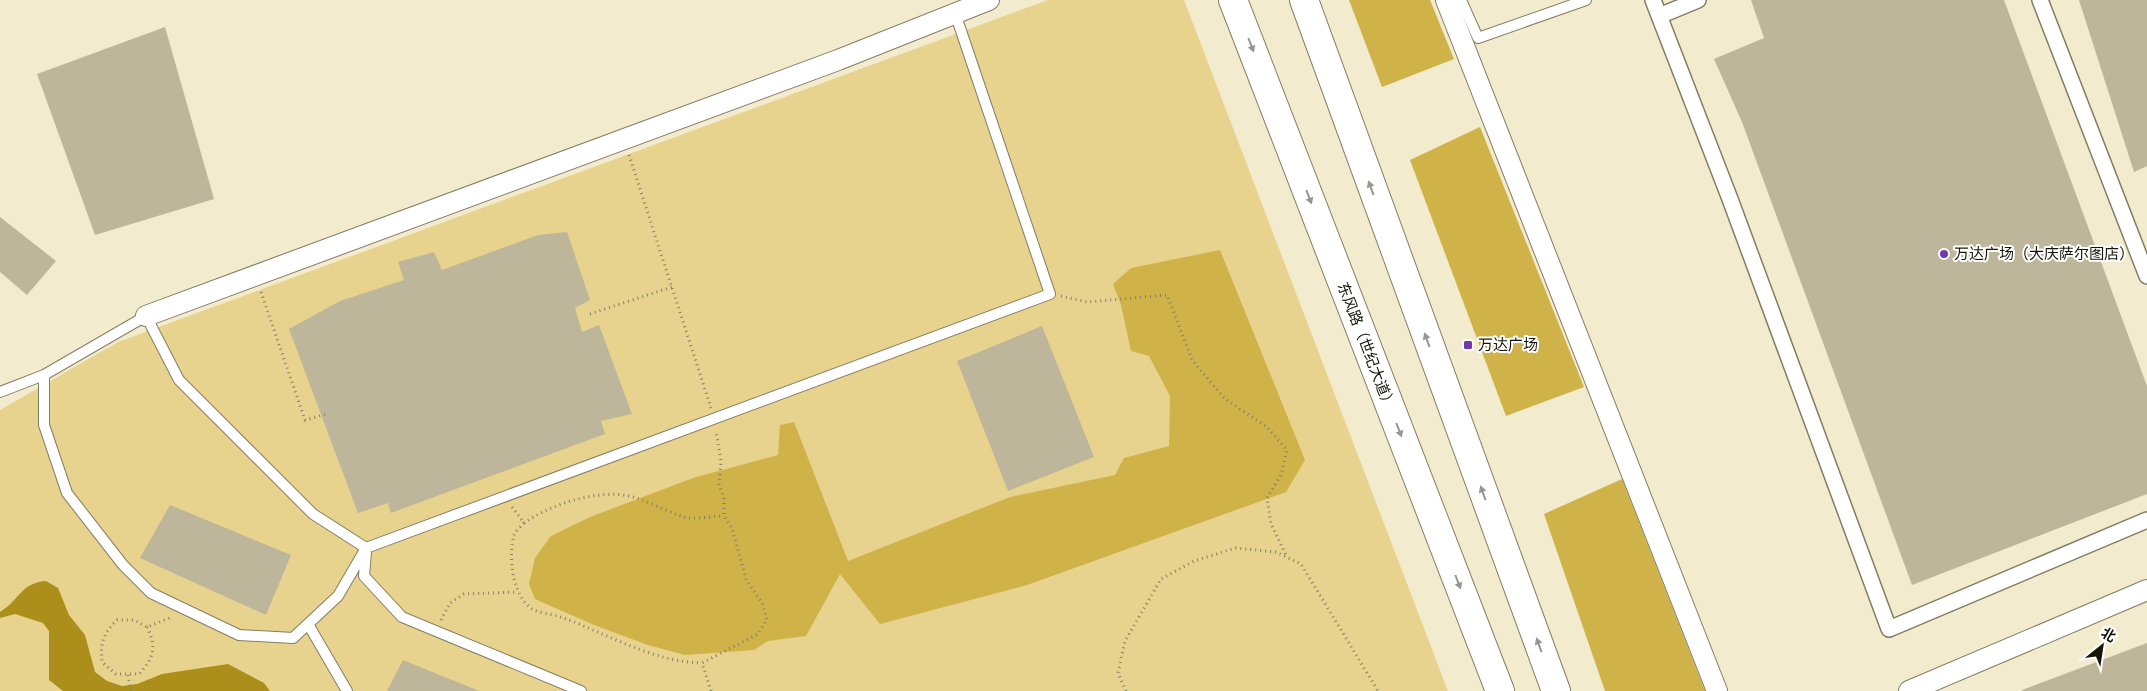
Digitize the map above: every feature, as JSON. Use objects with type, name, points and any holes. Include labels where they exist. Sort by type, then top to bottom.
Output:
[{"type":"highway","name":"东风路（世纪大道）","points":[[1233,0],[1500,691]]},
{"type":"highway","points":[[1304,0],[1556,691]]},
{"type":"street","points":[[146,316],[829,64],[989,0]]},
{"type":"street","points":[[1446,0],[1716,691]]},
{"type":"street","points":[[1653,0],[1734,208],[1889,629],[2147,520]]},
{"type":"street","points":[[1659,16],[1698,0]]},
{"type":"street","points":[[2040,0],[2147,276]]},
{"type":"street","points":[[1909,691],[2147,590]]},
{"type":"lane","points":[[1462,0],[1478,38],[1586,0]]},
{"type":"lane","points":[[44,375],[44,426],[67,493],[123,565],[151,593],[239,635],[293,638],[338,596],[366,548],[1050,294],[955,13]]},
{"type":"lane","points":[[0,392],[44,375],[146,316],[179,380],[313,514],[366,548]]},
{"type":"lane","points":[[366,548],[364,576],[402,617],[581,691]]},
{"type":"lane","points":[[308,624],[347,691]]},
{"type":"path","points":[[255,275],[305,420],[327,414]]},
{"type":"path","points":[[590,314],[672,286]]},
{"type":"path","points":[[1050,294],[1087,302],[1167,295],[1192,360],[1225,399],[1267,427],[1286,450],[1281,475],[1267,498],[1271,524],[1287,557]]},
{"type":"path","points":[[702,663],[684,663],[558,616],[532,609],[518,592],[512,561],[514,533],[536,514],[553,507],[577,499],[609,495],[628,495],[688,518],[724,516]]},
{"type":"path","points":[[504,496],[524,524]]},
{"type":"path","points":[[1126,691],[1118,673],[1125,641],[1162,579],[1194,562],[1236,548],[1276,552],[1301,564],[1378,691]]},
{"type":"path","points":[[435,631],[450,603],[464,594],[518,592]]},
{"type":"path","points":[[147,627],[189,611]]},
{"type":"path","points":[[117,620],[134,620],[147,627],[154,641],[151,658],[139,674],[128,676],[116,674],[102,662],[100,646],[106,632],[117,620]]},
{"type":"path","points":[[128,676],[131,691]]},
{"type":"shaded area","points":[[1048,0],[1184,0],[1448,691],[0,691],[0,410],[118,342]]},
{"type":"shaded area","points":[[1349,0],[1430,0],[1454,59],[1382,87]]},
{"type":"shaded area","points":[[1480,127],[1584,387],[1506,416],[1410,160]]},
{"type":"shaded area","points":[[1220,250],[1305,460],[1286,492],[1027,585],[880,624],[840,574],[806,636],[768,641],[754,650],[685,655],[648,645],[594,625],[535,599],[529,584],[535,558],[551,536],[590,517],[693,478],[778,455],[780,425],[794,422],[848,561],[1010,497],[1115,475],[1124,458],[1169,446],[1170,396],[1149,356],[1131,351],[1121,305],[1113,284],[1131,268]]},
{"type":"shaded area","points":[[1622,479],[1705,691],[1605,691],[1544,514]]},
{"type":"shaded area","points":[[46,581],[58,588],[69,615],[85,635],[95,672],[107,681],[122,686],[137,684],[162,674],[228,664],[264,683],[270,691],[63,691],[49,680],[49,631],[43,623],[15,614],[0,618],[0,612],[12,603],[25,589],[37,582]]},
{"type":"building","name":"万达广场（大庆萨尔图店）","points":[[1751,0],[2004,0],[2147,386],[2147,494],[1912,585],[1742,122],[1714,59],[1764,38]]},
{"type":"building","points":[[2079,0],[2147,0],[2147,166],[2134,172]]},
{"type":"building","points":[[165,27],[214,199],[95,235],[37,74]]},
{"type":"building","points":[[0,217],[56,261],[27,295],[0,272]]},
{"type":"building","points":[[567,232],[590,300],[575,308],[582,332],[599,325],[632,414],[601,421],[605,434],[391,513],[388,503],[358,513],[289,329],[340,301],[404,280],[398,262],[434,252],[442,270],[538,235]]},
{"type":"building","points":[[1042,326],[1094,457],[1008,491],[957,361]]},
{"type":"building","points":[[170,505],[291,555],[266,615],[140,558]]},
{"type":"building","points":[[2147,643],[2147,691],[2022,691],[2022,690]]},
{"type":"building","points":[[403,660],[479,691],[387,691]]},
{"type":"place","name":"万达广场（大庆萨尔图店）","points":[[1944,254]]},
{"type":"place","name":"万达广场","points":[[1468,345]]}]
